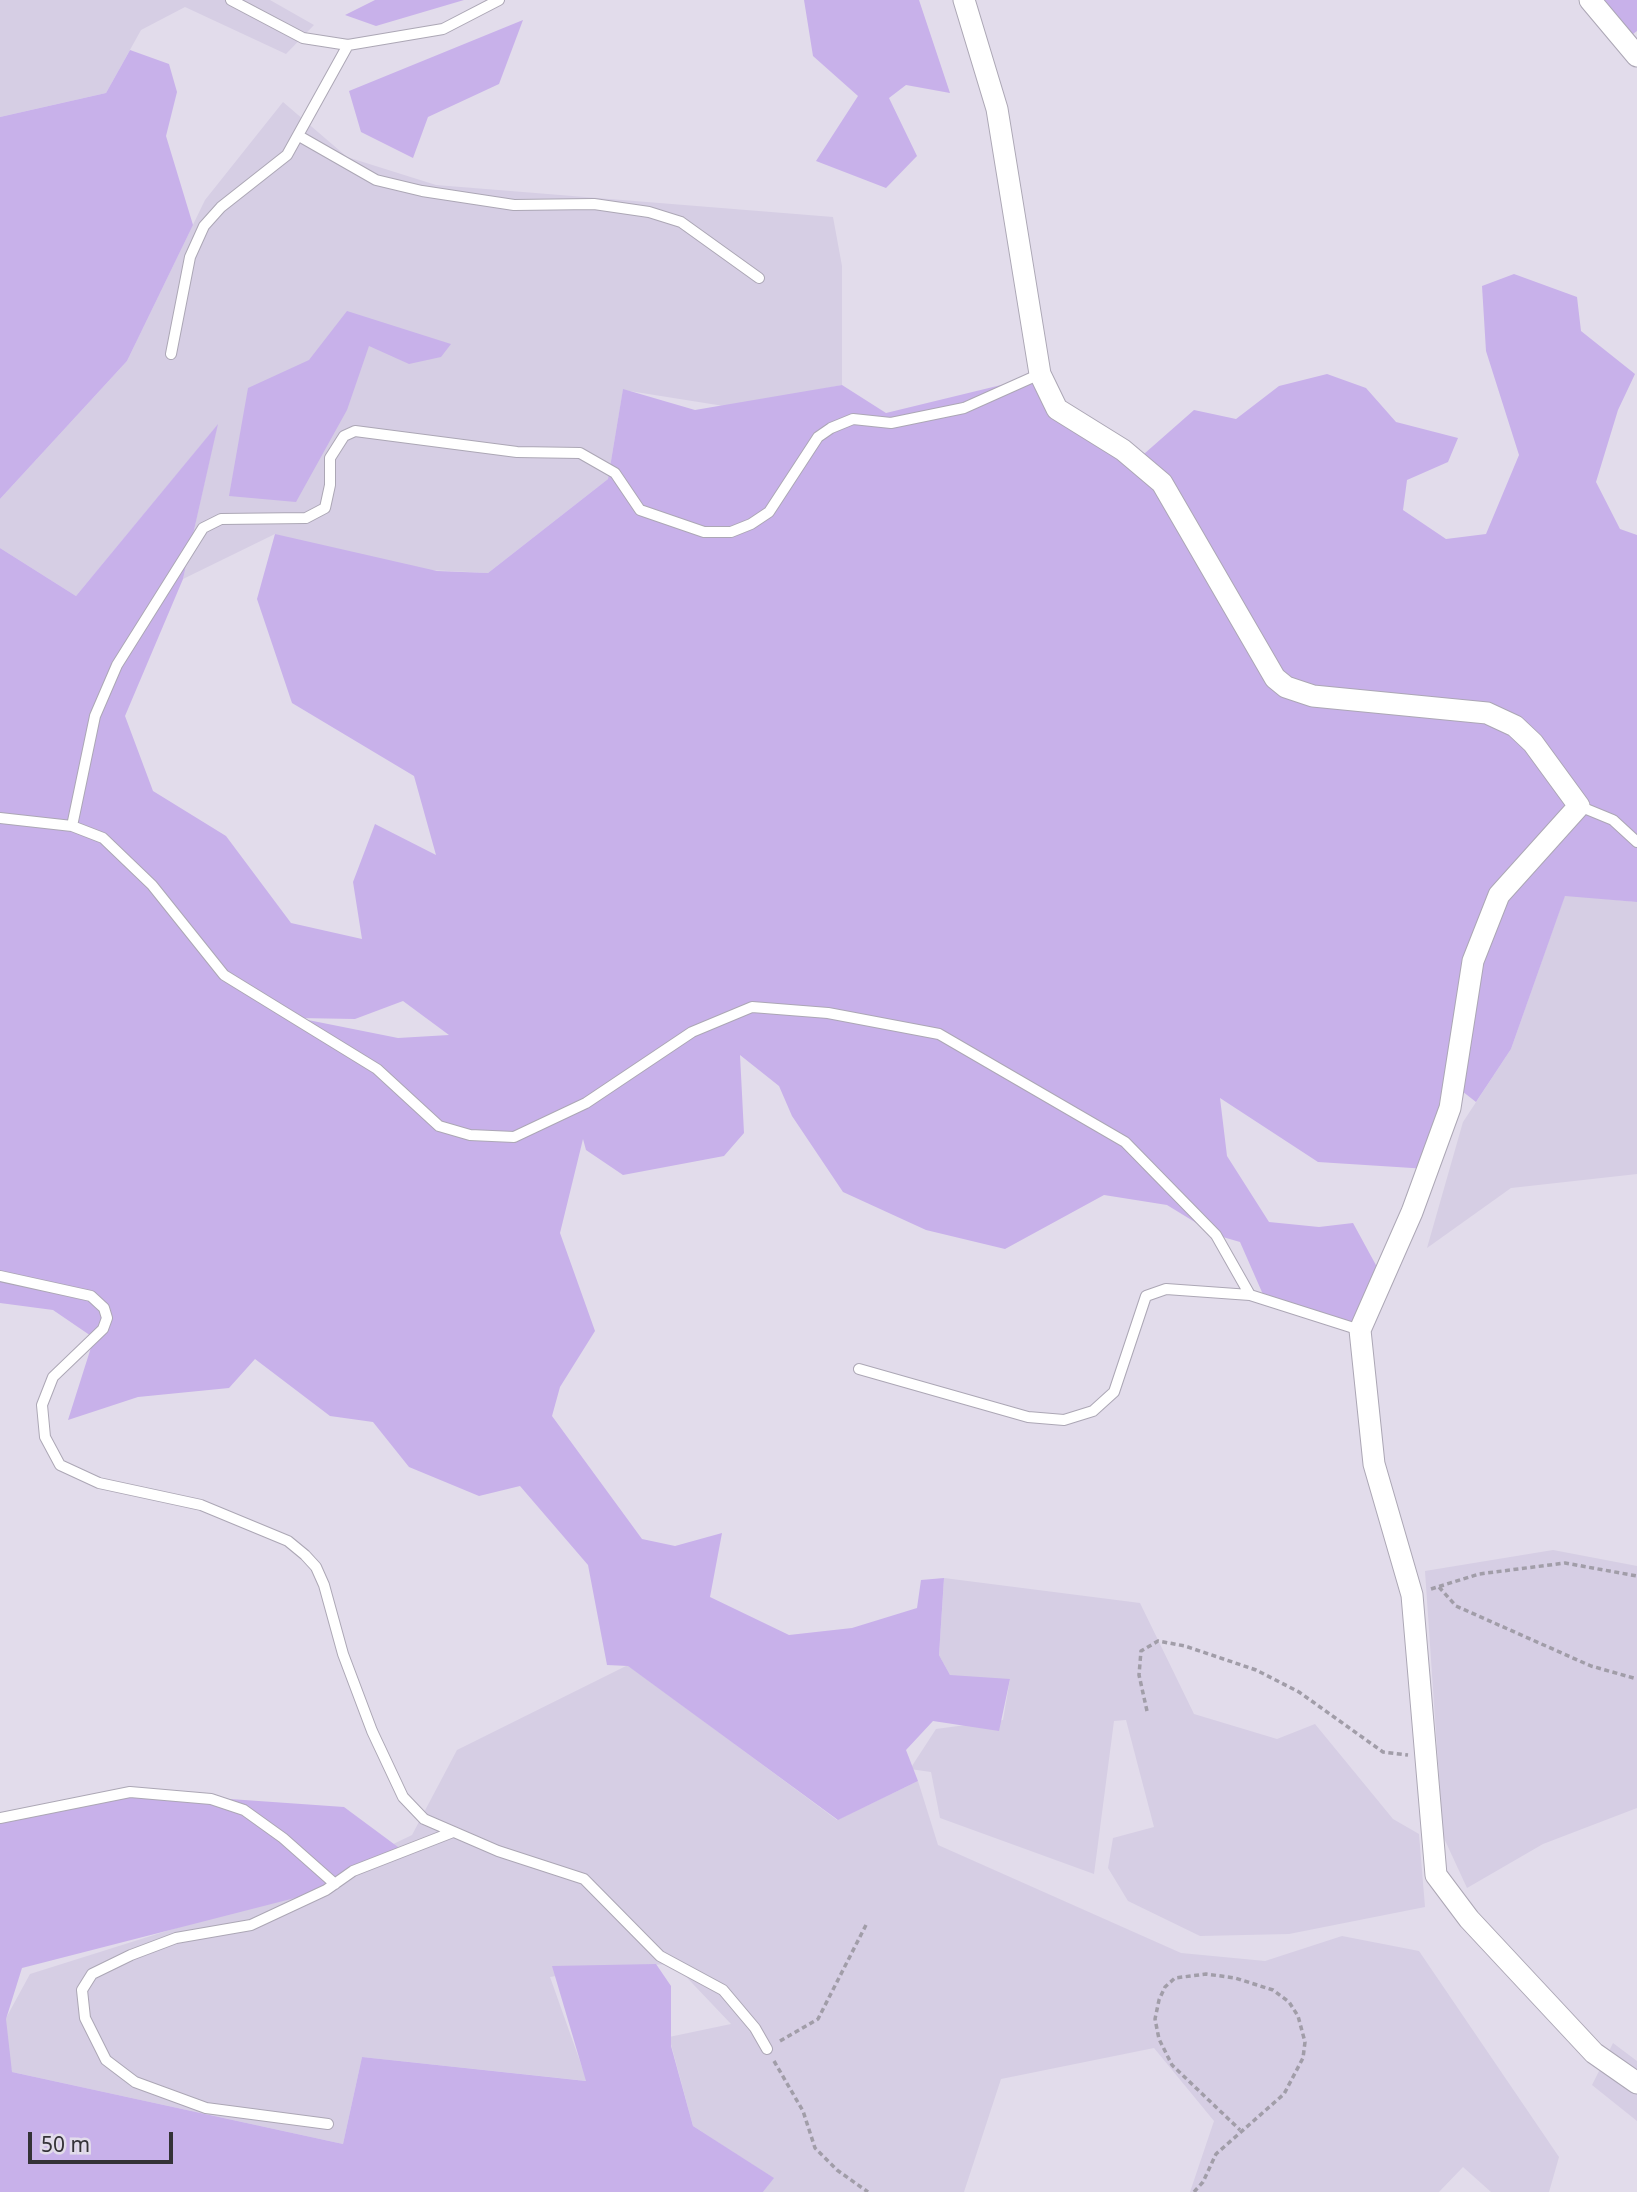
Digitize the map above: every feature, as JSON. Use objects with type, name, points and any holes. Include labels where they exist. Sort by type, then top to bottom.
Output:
[{"type":"street","points":[[964,0],[997,109],[1040,374],[1057,409],[1123,450],[1162,483],[1275,678],[1286,687],[1313,696],[1487,713],[1515,726],[1533,743],[1579,806],[1499,895],[1473,961],[1450,1108],[1412,1212],[1360,1330],[1374,1464],[1412,1595],[1422,1681],[1424,1757],[1436,1875],[1469,1919],[1594,2053],[1637,2083]]},
{"type":"street","points":[[1590,0],[1637,56]]},
{"type":"lane","points":[[231,0],[303,38],[348,45],[443,29],[499,0]]},
{"type":"lane","points":[[171,354],[190,257],[204,226],[221,207],[280,163],[299,136],[348,45]]},
{"type":"lane","points":[[299,136],[376,180],[422,191],[513,205],[594,204],[649,212],[681,222],[759,278]]},
{"type":"lane","points":[[72,826],[100,703],[132,638],[202,528],[221,519],[306,518],[325,508],[330,485],[330,458],[344,436],[355,430],[517,452],[580,453],[615,473],[639,510],[704,532],[731,532],[751,524],[769,512],[818,437],[831,428],[853,419],[891,422],[964,408],[1040,374]]},
{"type":"lane","points":[[1579,806],[1613,820],[1637,842]]},
{"type":"lane","points":[[0,818],[72,826],[103,838],[152,885],[224,975],[377,1069],[439,1126],[470,1135],[514,1137],[586,1103],[692,1032],[752,1007],[828,1013],[939,1034],[1125,1142],[1216,1235],[1250,1295]]},
{"type":"lane","points":[[0,1276],[91,1296],[104,1308],[107,1318],[103,1329],[53,1377],[42,1405],[45,1437],[60,1465],[99,1483],[201,1505],[289,1541],[316,1567],[324,1585],[343,1654],[385,1765],[403,1797],[424,1819],[498,1851],[584,1880],[660,1956],[723,1990],[755,2028],[767,2049]]},
{"type":"lane","points":[[859,1368],[1028,1417],[1064,1420],[1093,1411],[1114,1392],[1146,1296],[1166,1289],[1250,1295],[1360,1330]]},
{"type":"lane","points":[[0,1818],[130,1791],[211,1799],[244,1810],[283,1838],[335,1884]]},
{"type":"lane","points":[[328,2124],[206,2108],[135,2082],[106,2060],[85,2018],[82,1990],[92,1973],[131,1955],[176,1938],[251,1925],[335,1884],[353,1871],[453,1832]]},
{"type":"path","points":[[1412,1595],[1479,1574],[1565,1563],[1637,1576]]},
{"type":"path","points":[[1439,1587],[1457,1606],[1591,1666],[1637,1679]]},
{"type":"path","points":[[1147,1711],[1139,1675],[1141,1651],[1158,1641],[1185,1646],[1256,1670],[1299,1692],[1383,1752],[1424,1757]]},
{"type":"path","points":[[866,1925],[818,2018],[767,2049],[803,2111],[815,2148],[868,2192]]},
{"type":"path","points":[[1194,2192],[1203,2182],[1216,2154],[1240,2130],[1284,2094],[1303,2058],[1305,2042],[1298,2017],[1289,2002],[1273,1990],[1235,1978],[1206,1974],[1175,1978],[1165,1987],[1158,2000],[1156,2019],[1159,2039],[1180,2075],[1240,2130]]},
{"type":"shaded area","points":[[0,0],[270,0],[314,25],[286,54],[185,7],[141,30],[106,93],[0,117]]},
{"type":"shaded area","points":[[375,0],[464,0],[376,26],[345,15]]},
{"type":"shaded area","points":[[804,0],[919,0],[950,93],[906,85],[889,98],[917,156],[886,188],[816,161],[858,96],[813,56]]},
{"type":"shaded area","points":[[1590,0],[1637,0],[1637,31],[1624,41]]},
{"type":"shaded area","points":[[523,20],[499,84],[428,117],[413,158],[361,132],[349,91]]},
{"type":"shaded area","points":[[130,50],[169,64],[177,92],[166,136],[193,225],[127,361],[0,499],[0,117],[106,93]]},
{"type":"shaded area","points":[[283,102],[347,157],[436,185],[833,217],[842,266],[842,385],[730,407],[623,390],[608,479],[488,573],[331,565],[275,534],[183,579],[217,426],[76,596],[0,548],[0,499],[127,361],[205,200]]},
{"type":"shaded area","points":[[1514,274],[1577,297],[1581,331],[1635,374],[1618,410],[1596,482],[1620,529],[1637,535],[1637,902],[1565,896],[1511,1049],[1476,1102],[1444,1077],[1428,1169],[1318,1162],[1220,1098],[1227,1156],[1269,1222],[1319,1227],[1353,1223],[1383,1278],[1360,1330],[1265,1299],[1240,1242],[1216,1235],[1167,1205],[1104,1195],[1005,1249],[926,1230],[843,1192],[792,1116],[779,1086],[740,1055],[744,1133],[724,1156],[623,1175],[586,1150],[583,1139],[560,1233],[595,1331],[560,1387],[552,1416],[642,1539],[675,1546],[722,1533],[710,1597],[789,1635],[852,1628],[917,1608],[921,1580],[944,1578],[939,1655],[950,1675],[1010,1679],[999,1731],[933,1721],[906,1750],[918,1781],[838,1820],[628,1666],[607,1665],[588,1565],[520,1486],[479,1496],[409,1467],[373,1422],[330,1416],[255,1359],[229,1388],[138,1397],[68,1420],[94,1338],[53,1310],[0,1303],[0,548],[76,596],[218,424],[183,579],[125,716],[153,791],[226,836],[291,923],[362,939],[353,882],[375,824],[436,855],[414,776],[292,703],[257,599],[275,534],[437,571],[488,573],[608,479],[623,389],[695,410],[842,385],[886,413],[1030,378],[1136,461],[1194,410],[1236,419],[1279,386],[1327,374],[1366,388],[1396,422],[1458,438],[1448,462],[1407,480],[1403,510],[1446,539],[1486,534],[1519,455],[1486,351],[1482,286]],"holes":[[[403,1001],[449,1035],[398,1038],[298,1018],[355,1019]]]},
{"type":"shaded area","points":[[347,311],[451,344],[441,357],[409,364],[369,346],[347,410],[296,502],[229,496],[248,388],[309,360]]},
{"type":"shaded area","points":[[1565,895],[1637,902],[1637,1174],[1511,1188],[1427,1248],[1463,1122],[1511,1049]]},
{"type":"shaded area","points":[[1553,1550],[1637,1566],[1637,1808],[1543,1844],[1467,1888],[1443,1836],[1425,1571]]},
{"type":"shaded area","points":[[944,1578],[1140,1603],[1194,1714],[1277,1739],[1315,1724],[1393,1819],[1419,1834],[1425,1907],[1289,1934],[1200,1936],[1128,1901],[1108,1868],[1113,1838],[1154,1827],[1126,1720],[1114,1721],[1094,1874],[940,1818],[931,1772],[910,1769],[936,1729],[1003,1720],[1010,1679],[956,1686],[939,1655]]},
{"type":"shaded area","points":[[628,1665],[837,1820],[918,1781],[938,1845],[1181,1953],[1265,1961],[1342,1936],[1419,1951],[1559,2157],[1549,2192],[1491,2192],[1463,2167],[1439,2192],[1190,2192],[1214,2121],[1154,2048],[1001,2079],[964,2192],[763,2192],[773,2178],[693,2126],[669,2037],[731,2024],[674,1964],[616,1966],[550,1977],[587,2081],[362,2057],[343,2144],[12,2072],[0,2029],[30,1974],[300,1889],[412,1835],[457,1750]]},
{"type":"shaded area","points":[[130,1792],[344,1807],[402,1850],[326,1890],[22,1968],[6,2019],[12,2072],[343,2144],[362,2057],[586,2081],[552,1966],[656,1964],[671,1986],[671,2046],[693,2126],[774,2178],[763,2192],[0,2192],[0,1817]]},
{"type":"shaded area","points":[[1613,2043],[1637,2061],[1637,2121],[1592,2085]]}]
